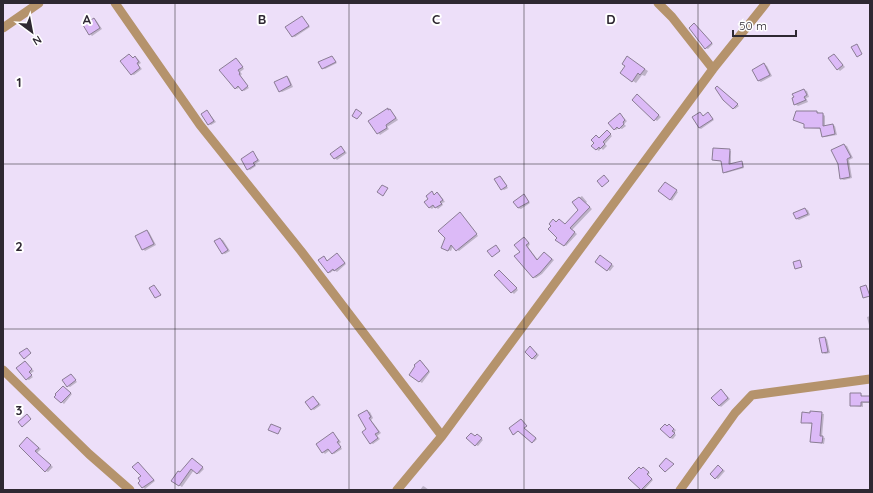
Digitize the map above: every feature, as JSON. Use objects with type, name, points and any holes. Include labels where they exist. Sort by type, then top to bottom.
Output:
[{"type":"street","points":[[3,28],[39,3]]},
{"type":"street","points":[[115,3],[200,125],[301,251],[442,436]]},
{"type":"street","points":[[658,3],[672,17],[713,69]]},
{"type":"street","points":[[397,490],[442,436],[713,69],[766,3]]},
{"type":"street","points":[[3,370],[89,454],[130,490]]},
{"type":"street","points":[[680,490],[735,413],[752,395],[870,379]]},
{"type":"building","points":[[302,16],[309,26],[292,37],[285,27]]},
{"type":"building","points":[[94,18],[100,28],[89,35],[83,25]]},
{"type":"building","points":[[694,23],[712,43],[705,49],[689,28]]},
{"type":"building","points":[[857,44],[862,54],[857,57],[851,47]]},
{"type":"building","points":[[129,54],[133,58],[135,56],[139,62],[137,63],[140,68],[131,75],[120,61]]},
{"type":"building","points":[[834,54],[843,65],[837,70],[828,58]]},
{"type":"building","points":[[332,56],[336,62],[322,69],[318,62]]},
{"type":"building","points":[[627,56],[645,69],[640,75],[638,73],[632,82],[620,73],[625,66],[622,64]]},
{"type":"building","points":[[236,58],[243,67],[238,70],[240,73],[239,74],[248,86],[242,91],[238,86],[235,89],[219,70]]},
{"type":"building","points":[[764,63],[770,75],[758,81],[752,70]]},
{"type":"building","points":[[287,76],[291,85],[279,92],[274,82]]},
{"type":"building","points":[[717,86],[738,104],[733,109],[723,100],[715,88]]},
{"type":"building","points":[[804,89],[807,95],[804,97],[806,100],[794,105],[792,98],[794,97],[792,94]]},
{"type":"building","points":[[637,94],[659,115],[654,121],[632,100]]},
{"type":"building","points":[[388,108],[388,110],[390,109],[396,118],[386,125],[387,128],[377,134],[368,121]]},
{"type":"building","points":[[356,109],[362,113],[357,119],[352,116]]},
{"type":"building","points":[[207,110],[214,121],[208,125],[201,114]]},
{"type":"building","points":[[796,111],[817,111],[817,113],[823,113],[823,126],[833,124],[835,134],[822,137],[820,128],[804,128],[804,124],[793,120]]},
{"type":"building","points":[[700,112],[703,116],[708,112],[713,119],[699,128],[692,117]]},
{"type":"building","points":[[620,113],[625,120],[623,122],[624,124],[619,129],[617,127],[614,130],[608,123]]},
{"type":"building","points":[[607,130],[611,134],[603,142],[605,144],[600,149],[599,147],[596,150],[591,146],[594,143],[591,140],[596,135],[599,138]]},
{"type":"building","points":[[844,144],[851,157],[847,159],[850,177],[840,179],[838,164],[831,150]]},
{"type":"building","points":[[341,146],[345,152],[334,159],[330,154]]},
{"type":"building","points":[[713,148],[730,149],[729,164],[742,161],[743,167],[723,173],[721,161],[712,160]]},
{"type":"building","points":[[253,151],[258,160],[253,163],[255,165],[247,170],[241,159]]},
{"type":"building","points":[[604,175],[609,181],[602,187],[597,181]]},
{"type":"building","points":[[500,176],[507,186],[501,190],[494,179]]},
{"type":"building","points":[[665,182],[677,190],[670,200],[658,191]]},
{"type":"building","points":[[382,185],[388,188],[383,196],[377,192]]},
{"type":"building","points":[[432,191],[434,195],[437,192],[443,200],[440,202],[442,204],[435,208],[433,205],[429,208],[424,202],[428,199],[426,196]]},
{"type":"building","points":[[524,194],[529,202],[518,208],[513,202]]},
{"type":"building","points":[[579,197],[590,207],[570,228],[575,232],[564,246],[555,240],[557,238],[548,229],[551,226],[549,224],[553,219],[556,222],[559,219],[565,224],[578,210],[572,202]]},
{"type":"building","points":[[805,208],[808,214],[796,219],[793,213]]},
{"type":"building","points":[[460,212],[477,234],[456,251],[451,245],[448,251],[441,248],[445,238],[438,231]]},
{"type":"building","points":[[147,230],[154,244],[142,250],[135,236]]},
{"type":"building","points":[[524,237],[529,243],[526,245],[537,260],[544,252],[552,259],[540,273],[533,278],[514,256],[520,252],[514,245]]},
{"type":"building","points":[[220,238],[228,250],[222,254],[214,241]]},
{"type":"building","points":[[496,245],[500,251],[492,257],[487,251]]},
{"type":"building","points":[[337,253],[345,263],[334,271],[333,269],[328,273],[318,260],[324,256],[327,261]]},
{"type":"building","points":[[600,255],[612,264],[607,271],[595,262]]},
{"type":"building","points":[[800,260],[802,267],[795,269],[793,262]]},
{"type":"building","points":[[499,270],[517,288],[511,293],[494,275]]},
{"type":"building","points":[[154,285],[161,295],[155,298],[149,288]]},
{"type":"building","points":[[866,285],[870,296],[863,298],[860,287]]},
{"type":"building","points":[[825,337],[828,352],[822,353],[819,338]]},
{"type":"building","points":[[530,346],[537,354],[532,359],[525,352]]},
{"type":"building","points":[[27,348],[31,353],[24,359],[19,353]]},
{"type":"building","points":[[420,360],[429,371],[419,382],[409,375],[415,366],[414,365]]},
{"type":"building","points":[[25,361],[32,369],[29,372],[32,375],[26,380],[16,368]]},
{"type":"building","points":[[71,374],[76,380],[67,387],[62,380]]},
{"type":"building","points":[[63,386],[71,393],[61,403],[54,397]]},
{"type":"building","points":[[721,389],[728,398],[719,406],[711,398]]},
{"type":"building","points":[[850,393],[861,393],[861,396],[870,396],[870,402],[861,402],[861,406],[850,406]]},
{"type":"building","points":[[313,396],[319,404],[311,410],[305,402]]},
{"type":"building","points":[[367,410],[371,417],[369,418],[379,432],[375,434],[378,438],[370,444],[362,432],[366,429],[358,415]]},
{"type":"building","points":[[810,411],[822,412],[820,436],[823,436],[822,443],[810,442],[812,423],[801,423],[802,412],[810,413]]},
{"type":"building","points":[[27,414],[31,419],[22,427],[18,422]]},
{"type":"building","points":[[521,419],[527,426],[524,428],[536,438],[532,443],[518,431],[513,435],[509,428]]},
{"type":"building","points":[[271,424],[281,428],[278,434],[268,430]]},
{"type":"building","points":[[665,424],[667,426],[669,424],[674,429],[672,431],[675,433],[670,438],[660,429]]},
{"type":"building","points":[[333,432],[341,447],[332,454],[328,449],[322,453],[316,444]]},
{"type":"building","points":[[471,433],[475,436],[477,434],[482,438],[475,446],[466,438]]},
{"type":"building","points":[[27,437],[39,448],[35,451],[51,465],[45,472],[19,446]]},
{"type":"building","points":[[192,458],[203,467],[197,474],[191,469],[179,486],[171,481],[178,471],[180,472]]},
{"type":"building","points":[[666,458],[674,464],[665,472],[659,466]]},
{"type":"building","points":[[138,462],[154,480],[142,488],[138,483],[140,481],[138,478],[141,476],[132,467]]},
{"type":"building","points":[[718,465],[723,470],[715,479],[710,474]]},
{"type":"building","points":[[639,467],[641,469],[643,467],[649,472],[647,474],[652,479],[641,490],[628,478]]}]
